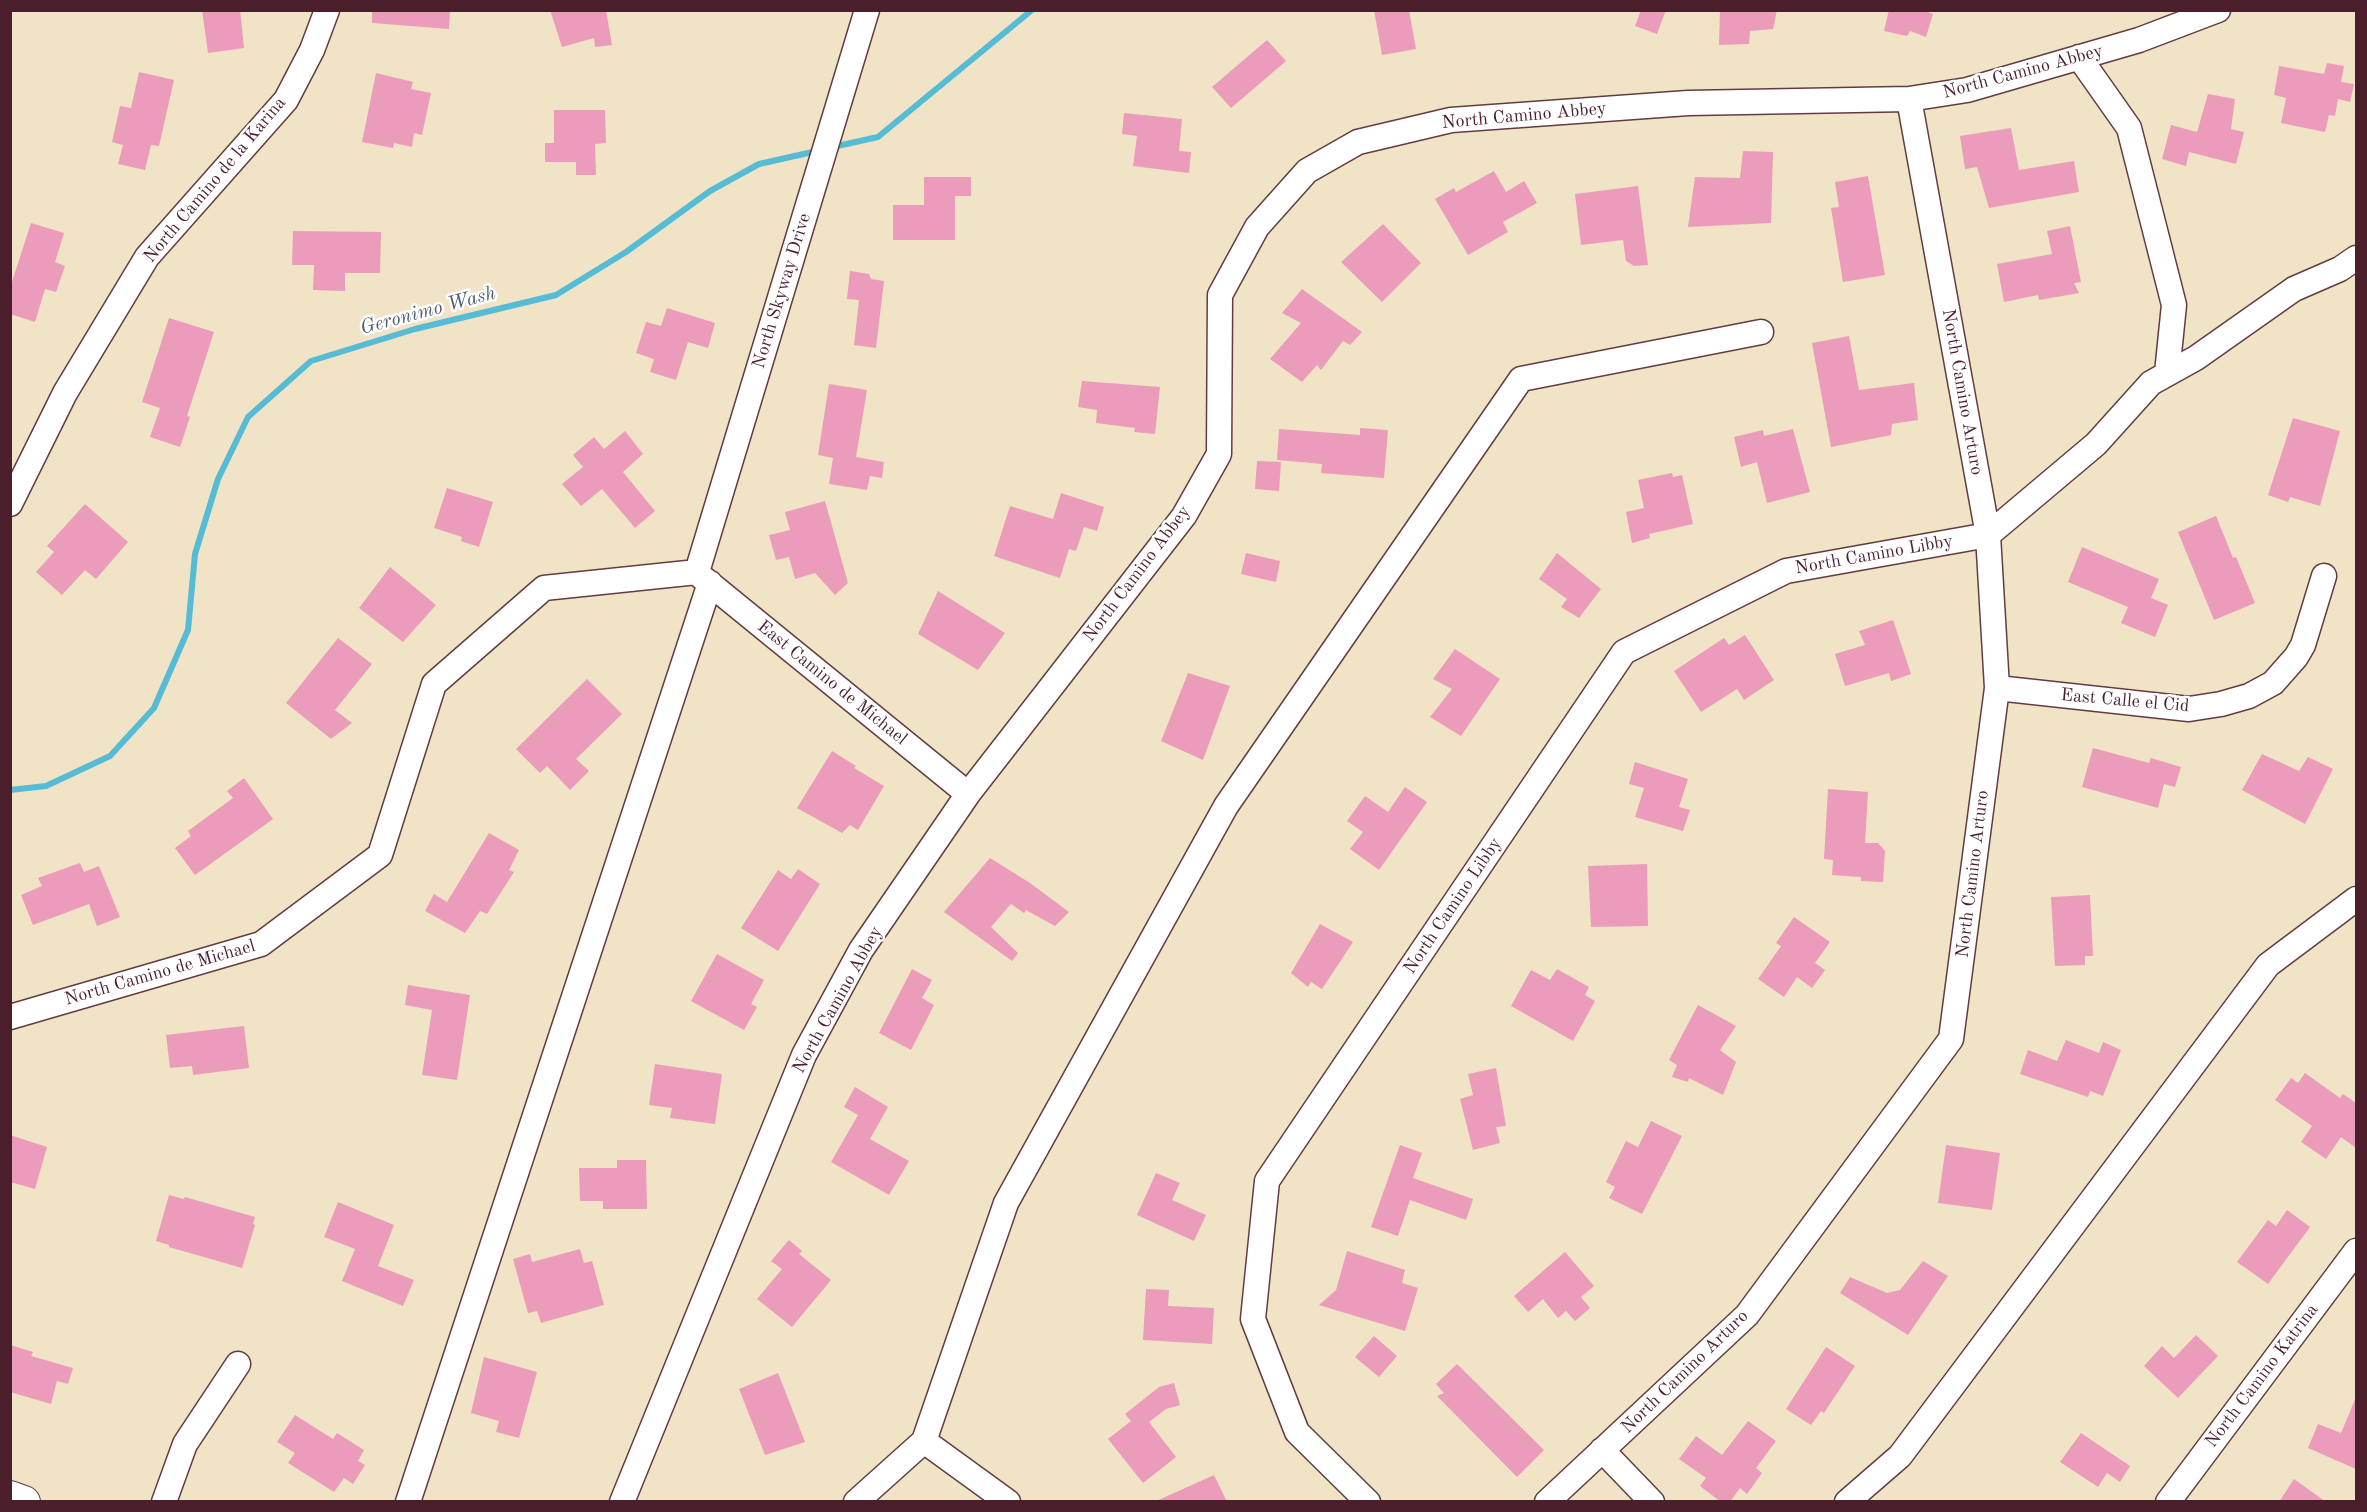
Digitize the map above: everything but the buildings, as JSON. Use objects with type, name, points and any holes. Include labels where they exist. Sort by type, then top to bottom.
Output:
[{"type":"main road","points":[[10,1497],[24,1502]]},
{"type":"street","name":"North Camino de la Karina","points":[[10,504],[65,393],[147,257],[285,100],[312,50],[327,10]]},
{"type":"street","name":"North Skyway Drive","points":[[408,1502],[703,578],[867,10]]},
{"type":"street","name":"North Camino Abbey","points":[[621,1502],[804,1055],[861,950],[968,794],[1184,516],[1219,454],[1220,295],[1257,227],[1307,171],[1358,142],[1451,120],[1688,103],[1909,99],[1967,90],[2139,40],[2218,10]]},
{"type":"street","points":[[2079,57],[2129,128],[2174,305],[2167,373]]},
{"type":"street","name":"North Camino Arturo","points":[[1547,1502],[1747,1315],[1951,1040],[1997,688],[1988,535],[1909,99]]},
{"type":"street","points":[[1988,535],[2096,444],[2151,383],[2196,358],[2294,289],[2356,258]]},
{"type":"street","points":[[856,1502],[924,1441],[1006,1203],[1226,806],[1521,379],[1761,332]]},
{"type":"street","name":"North Camino Libby","points":[[1368,1502],[1297,1432],[1253,1319],[1267,1181],[1624,652],[1786,571],[1988,535]]},
{"type":"street","name":"East Calle el Cid","points":[[1997,688],[2189,709],[2221,704],[2249,696],[2273,683],[2296,657],[2303,645],[2324,576]]},
{"type":"street","name":"East Camino de Michael","points":[[703,578],[968,794]]},
{"type":"street","name":"North Camino de Michael","points":[[10,1017],[261,944],[380,855],[434,684],[544,588],[703,578]]},
{"type":"street","points":[[1847,1502],[1900,1456],[2268,965],[2356,899]]},
{"type":"street","name":"North Camino Katrina","points":[[2168,1502],[2356,1251]]},
{"type":"street","points":[[164,1502],[185,1444],[238,1364]]},
{"type":"street","points":[[924,1441],[1008,1502]]},
{"type":"street","points":[[1602,1450],[1652,1502]]},
{"type":"waterway","name":"Geronimo Wash","points":[[833,147],[878,137],[1032,10]]},
{"type":"waterway","name":"Geronimo Wash","points":[[10,790],[46,786],[110,756],[154,708],[188,630],[195,554],[218,479],[248,417],[311,361],[415,329],[556,295],[626,252],[710,191],[759,164],[817,151]]}]
